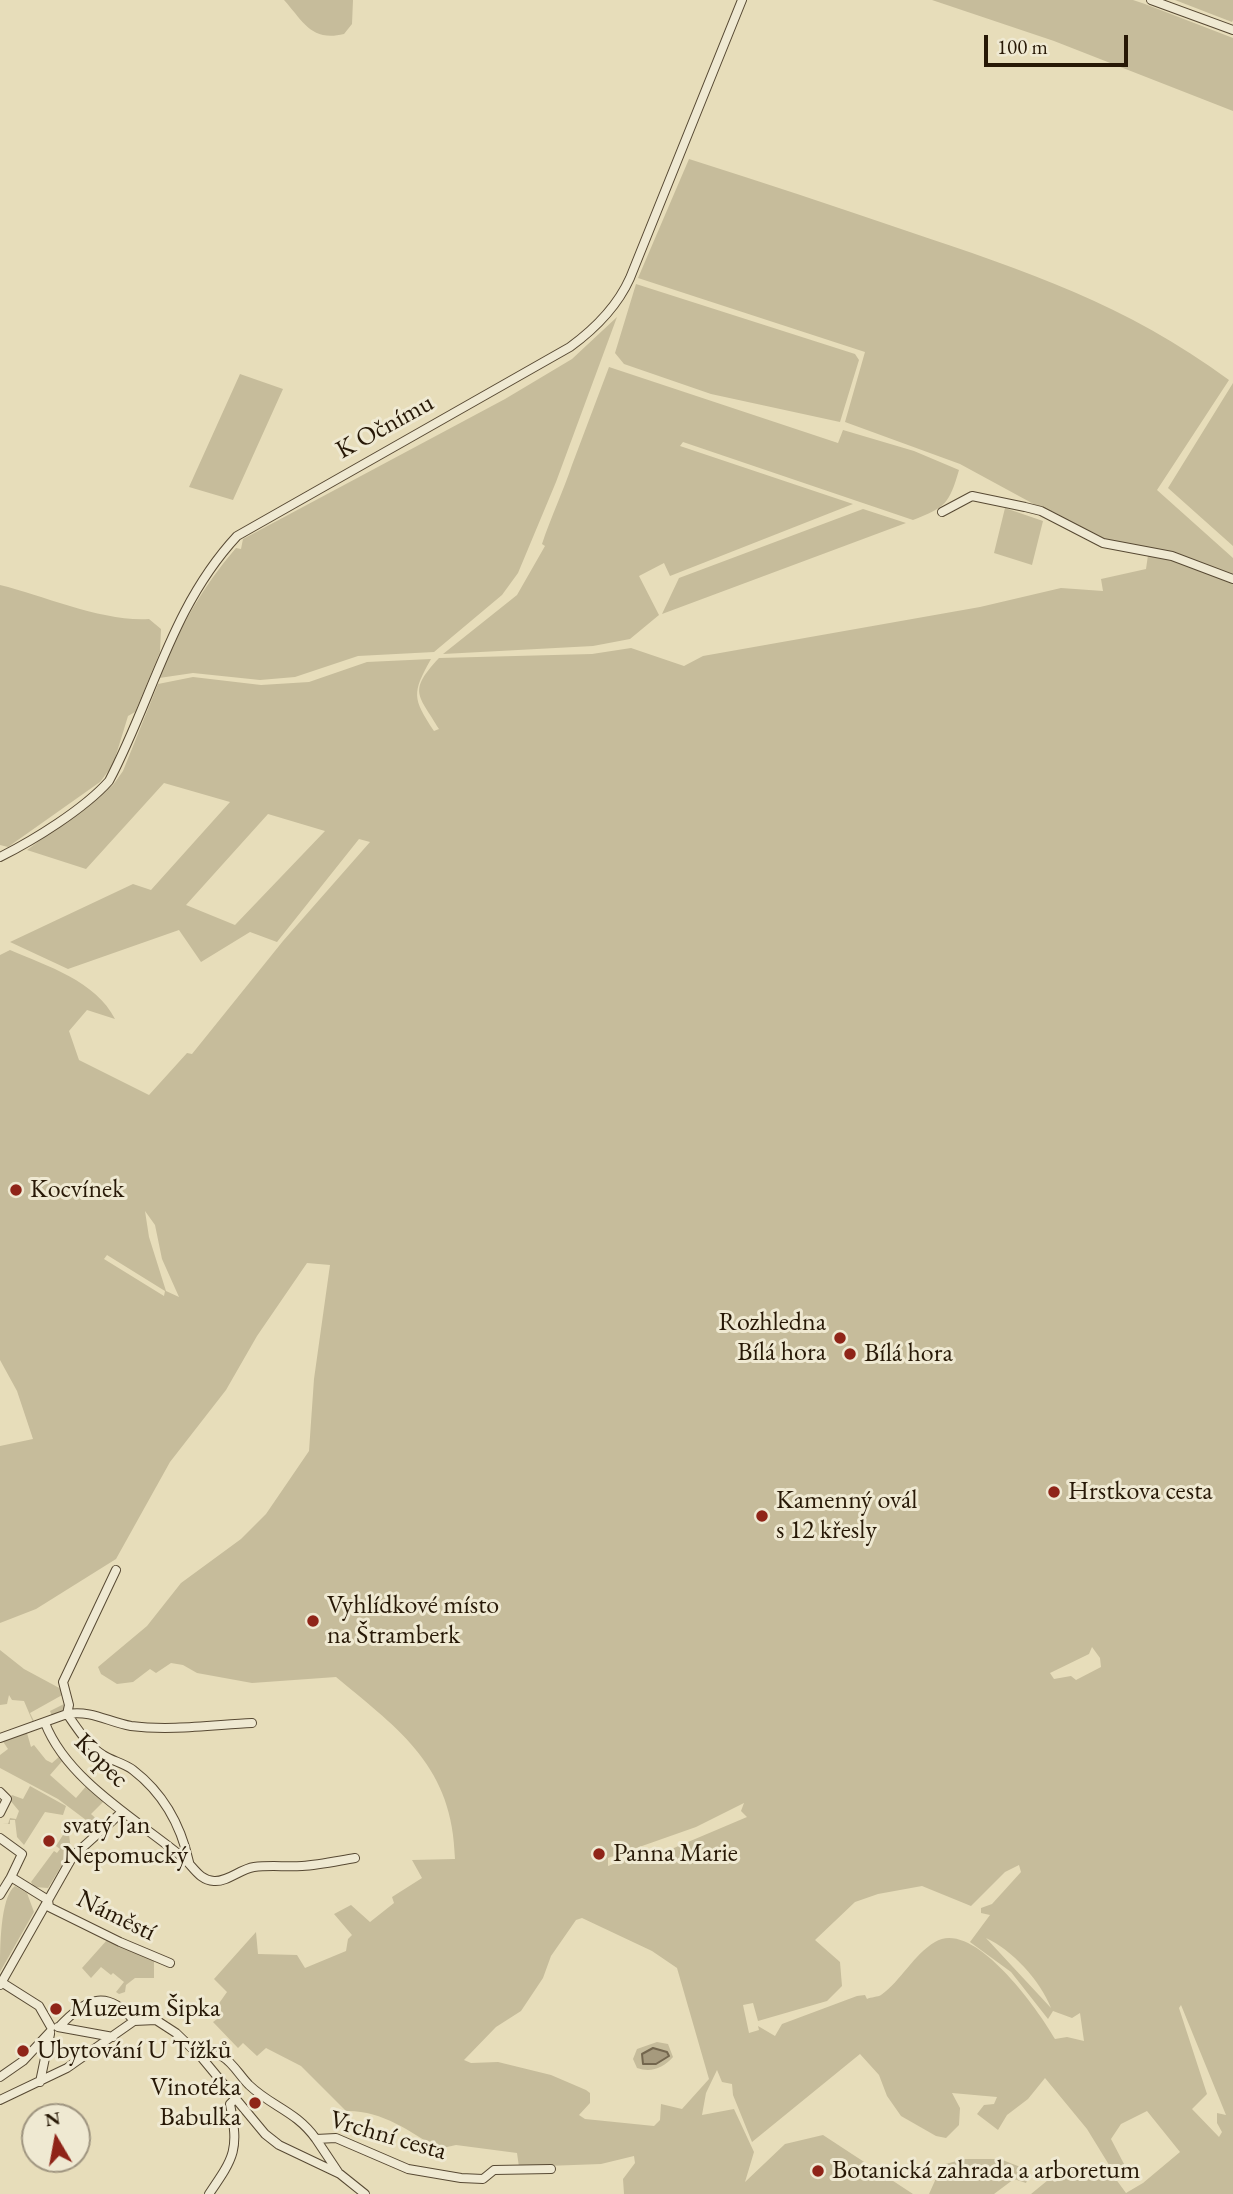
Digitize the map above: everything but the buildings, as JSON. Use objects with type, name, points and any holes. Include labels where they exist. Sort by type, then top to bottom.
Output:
[{"type":"street","name":"K Očnímu","points":[[0,857],[43,832],[101,790],[109,780],[179,620],[209,568],[237,536],[570,347],[603,319],[621,296],[630,278],[743,0]]},
{"type":"street","points":[[1150,0],[1233,30]]},
{"type":"street","points":[[942,512],[972,496],[1024,507],[1041,512],[1096,541],[1165,554],[1233,579]]},
{"type":"street","name":"Kopec","points":[[116,1570],[63,1682],[69,1706],[67,1714],[88,1744],[102,1755],[132,1769],[164,1802],[182,1833],[189,1862]]},
{"type":"street","name":"Kopec","points":[[252,1723],[129,1726],[85,1711],[67,1714],[45,1723],[58,1749],[122,1812],[189,1862],[199,1876],[213,1881],[223,1880],[255,1867],[305,1866],[355,1858]]},
{"type":"street","points":[[0,1738],[45,1723]]},
{"type":"street","points":[[0,1792],[7,1799],[0,1813]]},
{"type":"street","name":"Náměstí","points":[[54,2029],[39,2006],[1,1984],[73,1856],[122,1812]]},
{"type":"street","points":[[0,1838],[22,1854],[0,1895]]},
{"type":"street","name":"Náměstí","points":[[11,1877],[48,1900]]},
{"type":"street","name":"Náměstí","points":[[48,1900],[49,1907],[170,1963]]},
{"type":"street","points":[[0,2077],[23,2061],[82,2004],[104,2000],[124,2009],[134,2021]]},
{"type":"street","points":[[0,2099],[66,2068],[134,2021],[162,2023],[202,2058],[234,2100],[259,2128],[279,2145],[340,2174],[365,2194]]},
{"type":"street","points":[[54,2029],[113,2037]]},
{"type":"street","points":[[40,2082],[54,2029]]},
{"type":"street","name":"Vrchní cesta","points":[[202,2058],[212,2054],[225,2058],[249,2085],[287,2109],[306,2125],[316,2139],[336,2137],[408,2169],[483,2179],[494,2171],[551,2169]]},
{"type":"street","points":[[209,2194],[234,2150],[237,2139],[230,2104],[234,2100]]},
{"type":"street","points":[[316,2139],[340,2174]]},
{"type":"shaded area","points":[[284,0],[353,0],[352,24],[344,34],[323,35],[309,28]]},
{"type":"shaded area","points":[[932,0],[1133,0],[1145,4],[1233,38],[1233,111],[1054,41]]},
{"type":"shaded area","points":[[1175,0],[1233,0],[1233,20],[1232,22]]},
{"type":"shaded area","points":[[689,159],[951,246],[1074,292],[1152,330],[1229,380],[1157,490],[1233,558],[1233,575],[1168,552],[1098,539],[960,464],[845,422],[865,352],[638,278]]},
{"type":"shaded area","points":[[636,284],[855,354],[859,360],[840,422],[711,394],[624,364],[615,353]]},
{"type":"shaded area","points":[[617,317],[556,482],[518,573],[502,595],[434,652],[358,656],[295,677],[260,680],[193,673],[159,678],[192,610],[236,548],[241,549],[243,539],[505,399],[572,359]]},
{"type":"shaded area","points":[[609,367],[838,443],[843,430],[914,451],[959,470],[956,481],[945,503],[913,520],[683,442],[680,446],[853,504],[670,576],[664,563],[639,576],[659,615],[630,639],[593,646],[443,654],[517,595],[545,546],[542,544]]},
{"type":"shaded area","points":[[240,374],[283,389],[233,500],[189,487]]},
{"type":"shaded area","points":[[1233,383],[1233,546],[1168,488]]},
{"type":"shaded area","points":[[1005,508],[1043,521],[1032,565],[994,553]]},
{"type":"shaded area","points":[[863,509],[906,523],[662,614],[679,578]]},
{"type":"shaded area","points":[[1148,555],[1185,564],[1233,584],[1233,2194],[1031,2194],[1059,2171],[1107,2167],[1126,2193],[1143,2183],[1180,2152],[1147,2111],[1121,2124],[1111,2139],[1124,2164],[1123,2172],[1119,2175],[1114,2173],[1087,2129],[1045,2078],[1028,2099],[1007,2115],[998,2130],[977,2114],[984,2105],[994,2104],[997,2097],[952,2093],[960,2108],[959,2125],[946,2138],[936,2136],[901,2116],[887,2096],[879,2075],[860,2054],[752,2142],[733,2095],[732,2084],[722,2082],[717,2070],[706,2093],[702,2115],[734,2109],[754,2152],[745,2182],[785,2144],[823,2135],[913,2194],[624,2194],[623,2179],[635,2163],[634,2156],[601,2164],[519,2167],[517,2153],[456,2145],[438,2149],[383,2118],[346,2111],[301,2066],[266,2048],[257,2056],[243,2043],[238,2048],[213,2022],[221,2016],[215,2009],[227,1992],[214,1979],[256,1932],[258,1954],[297,1955],[305,1968],[346,1951],[348,1939],[352,1935],[334,1914],[351,1905],[370,1922],[394,1903],[392,1897],[422,1878],[412,1860],[455,1859],[452,1827],[445,1799],[434,1775],[402,1734],[336,1677],[252,1683],[197,1673],[183,1665],[171,1663],[156,1673],[150,1669],[133,1682],[117,1684],[101,1674],[98,1667],[147,1626],[181,1583],[241,1539],[266,1514],[309,1451],[314,1379],[330,1265],[307,1263],[257,1336],[226,1390],[170,1462],[116,1559],[36,1609],[0,1623],[0,1446],[33,1439],[17,1391],[0,1360],[0,955],[10,950],[69,976],[96,994],[115,1019],[87,1010],[69,1031],[79,1060],[149,1095],[187,1053],[192,1054],[283,941],[370,842],[359,839],[277,942],[250,932],[201,962],[179,930],[68,969],[10,942],[133,884],[151,890],[230,802],[164,783],[86,869],[27,850],[113,785],[123,771],[158,684],[193,677],[261,685],[309,682],[367,662],[431,659],[420,680],[417,695],[418,703],[434,731],[439,729],[422,701],[420,686],[439,658],[592,654],[631,648],[684,666],[703,656],[980,607],[1061,588],[1103,591],[1101,579],[1146,569]],"holes":[[[268,814],[325,831],[235,925],[186,905]],[[145,1211],[155,1225],[162,1259],[179,1297],[166,1291],[149,1237]],[[107,1255],[165,1291],[164,1296],[104,1259]],[[1092,1647],[1100,1658],[1101,1667],[1076,1680],[1071,1676],[1054,1679],[1050,1673],[1089,1654]],[[744,1803],[741,1811],[747,1817],[655,1856],[649,1851],[608,1866],[608,1858],[696,1827]],[[1019,1865],[1021,1872],[992,1904],[981,1908],[981,1913],[990,1915],[970,1942],[1011,1972],[1048,2019],[1053,2011],[1072,2018],[1080,2013],[1084,2041],[1067,2037],[1055,2039],[1004,1971],[968,1943],[951,1938],[927,1947],[880,1996],[867,1999],[865,1995],[857,1996],[782,2024],[775,2036],[758,2026],[759,2030],[749,2033],[743,2005],[753,2003],[758,2021],[827,2001],[842,1986],[840,1962],[815,1940],[855,1902],[878,1894],[922,1886],[971,1906],[1005,1872]],[[582,1918],[652,1951],[677,1968],[709,2079],[682,2109],[661,2104],[660,2120],[654,2126],[585,2119],[579,2115],[590,2103],[590,2093],[586,2090],[551,2075],[498,2062],[471,2063],[464,2060],[496,2027],[521,2011],[543,1978],[551,1956],[576,1920]],[[986,1938],[1015,1958],[1046,1997],[1051,2008]],[[1181,2005],[1226,2115],[1217,2113],[1217,2123],[1222,2132],[1219,2137],[1192,2109],[1207,2094],[1179,2008]]]},
{"type":"shaded area","points":[[0,585],[94,612],[131,619],[149,619],[161,629],[160,652],[135,712],[128,716],[113,765],[100,782],[8,847],[0,845]]},
{"type":"shaded area","points":[[0,1650],[24,1669],[63,1690],[64,1694],[30,1713],[35,1723],[52,1716],[50,1711],[68,1702],[69,1710],[35,1727],[24,1701],[12,1700],[9,1695],[7,1704],[0,1705]]},
{"type":"shaded area","points":[[27,1733],[31,1747],[34,1745],[46,1760],[52,1763],[60,1756],[64,1759],[50,1775],[76,1798],[88,1784],[105,1800],[91,1814],[102,1824],[98,1829],[58,1799],[0,1768],[0,1755],[8,1749],[2,1740]]},
{"type":"shaded area","points":[[30,1786],[66,1806],[63,1815],[45,1812],[24,1845],[17,1837],[15,1820],[10,1820],[8,1824],[10,1818],[16,1819],[19,1811],[9,1799],[12,1795],[23,1799]]},
{"type":"shaded area","points":[[68,1827],[71,1850],[48,1888],[34,1887],[31,1882],[54,1851],[57,1853],[60,1849],[56,1846]]},
{"type":"shaded area","points":[[15,1886],[27,1893],[34,1912],[0,1972],[4,1912],[6,1901]]},
{"type":"shaded area","points":[[107,1940],[154,1961],[154,1978],[135,1978],[126,1985],[125,1992],[119,1994],[116,1992],[124,1982],[113,1973],[111,1975],[101,1967],[91,1978],[82,1968]]},
{"type":"shaded area","points":[[657,2042],[668,2044],[673,2057],[656,2068],[637,2068],[633,2059],[637,2049]]},
{"type":"shaded area","points":[[653,2048],[667,2052],[669,2056],[656,2064],[643,2064],[642,2054]]},
{"type":"shaded area","points":[[964,2159],[1000,2159],[1023,2168],[1028,2178],[1026,2183],[1014,2179],[994,2194],[929,2194],[942,2165]]},
{"type":"place","name":"Kocvínek","points":[[16,1190]]},
{"type":"place","name":"Rozhledna Bílá hora","points":[[840,1338]]},
{"type":"place","name":"Bílá hora","points":[[850,1354]]},
{"type":"place","name":"Hrstkova cesta","points":[[1054,1492]]},
{"type":"place","name":"Kamenný ovál s 12 křesly","points":[[762,1516]]},
{"type":"place","name":"Vyhlídkové místo na Štramberk","points":[[313,1621]]},
{"type":"place","name":"svatý Jan Nepomucký","points":[[49,1841]]},
{"type":"place","name":"Panna Marie","points":[[599,1854]]},
{"type":"place","name":"Muzeum Šipka","points":[[56,2009]]},
{"type":"place","name":"Ubytování U Tížků","points":[[23,2051]]},
{"type":"place","name":"Vinotéka Babulka","points":[[255,2103]]},
{"type":"place","name":"Botanická zahrada a arboretum","points":[[818,2171]]}]
